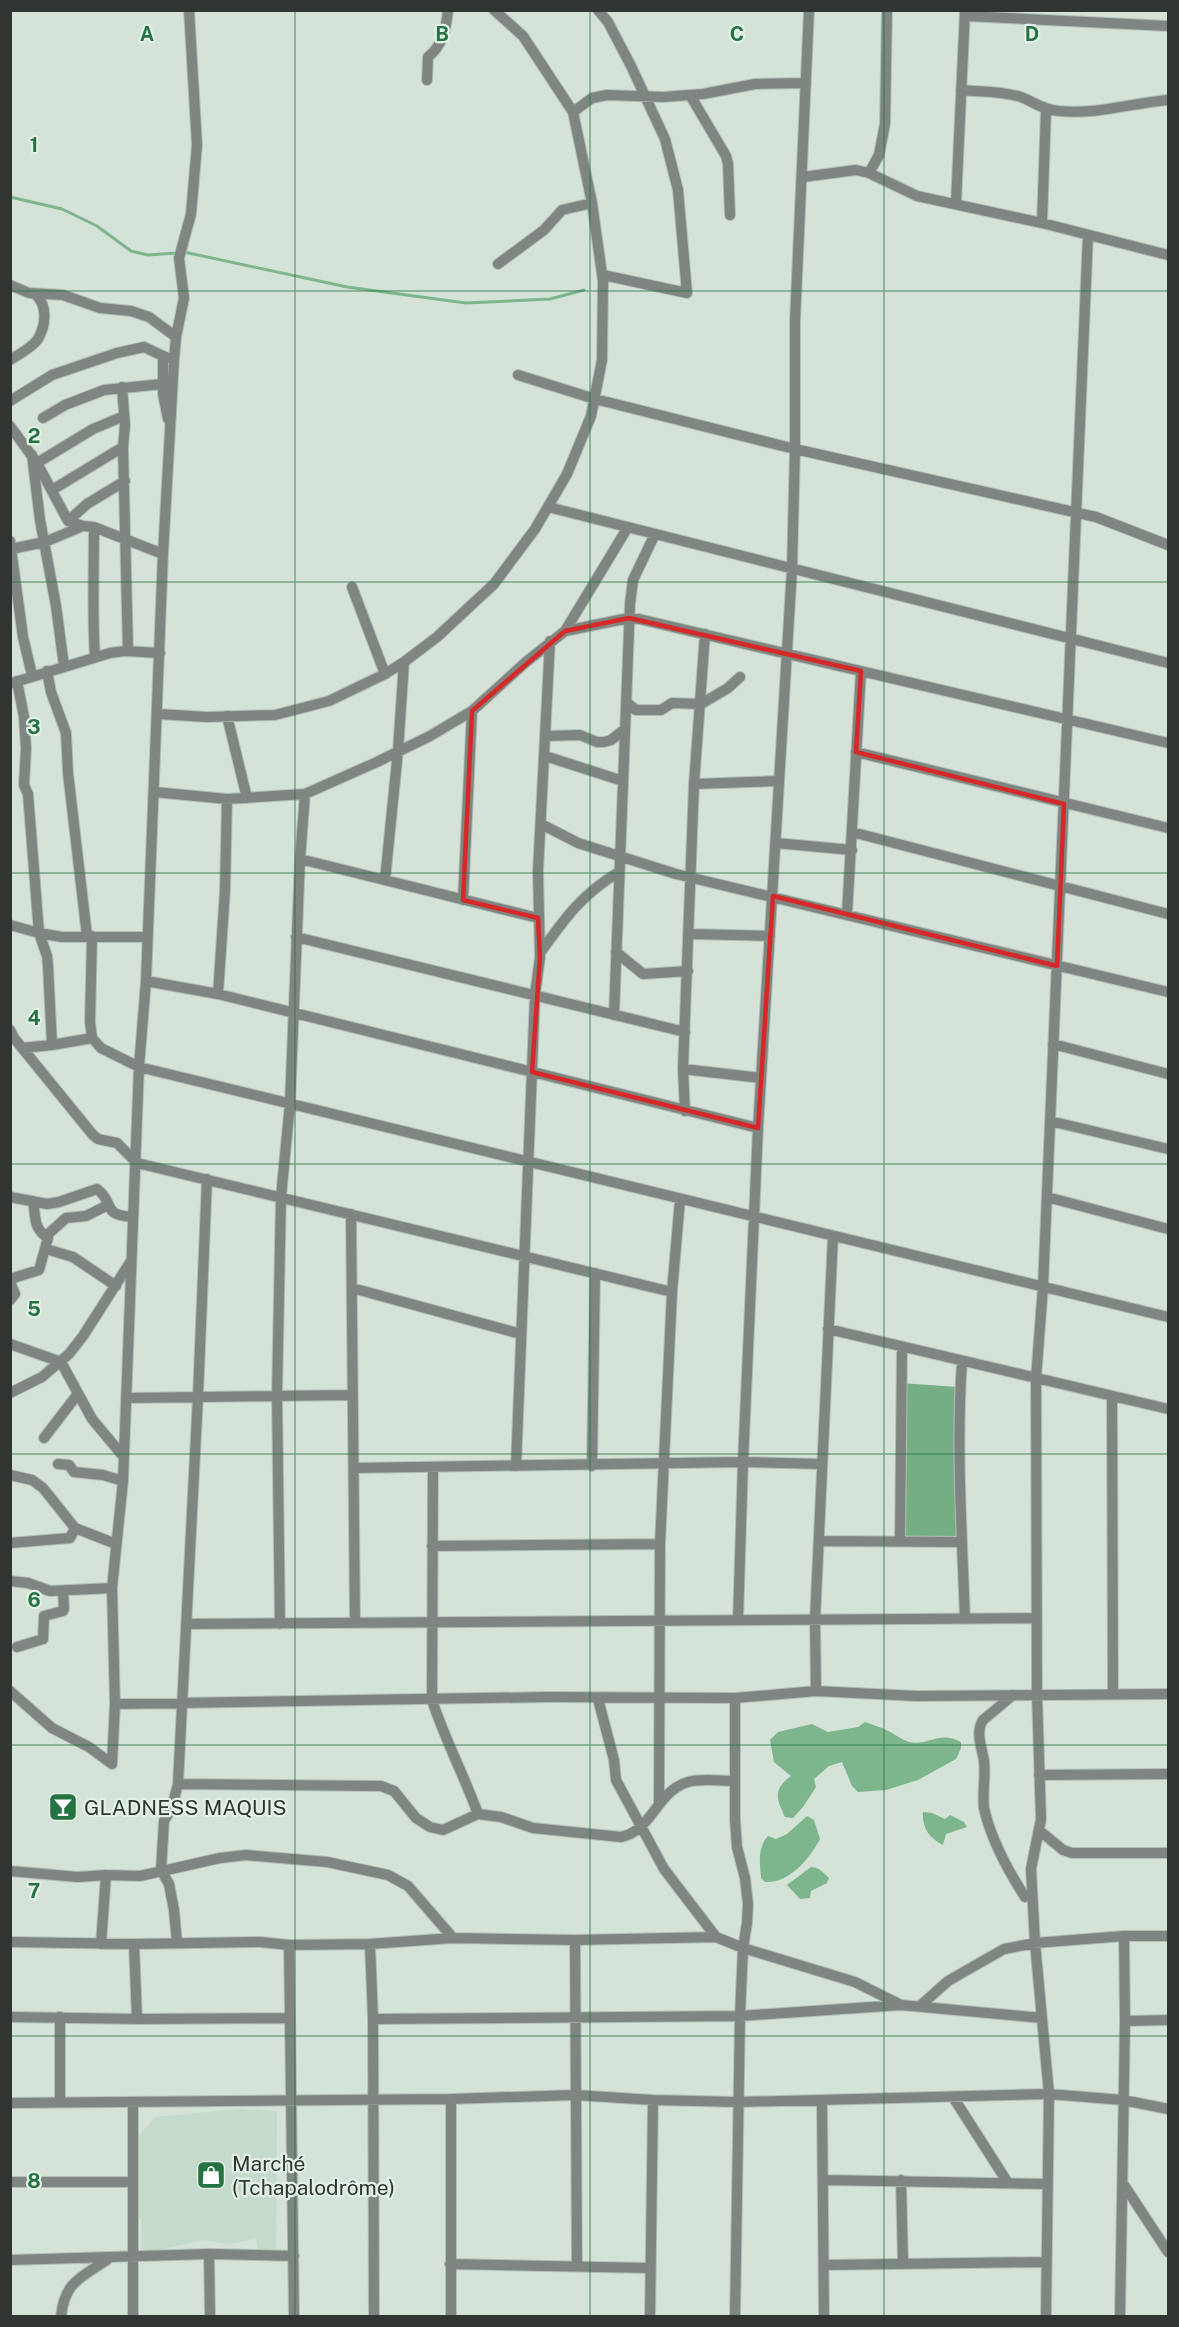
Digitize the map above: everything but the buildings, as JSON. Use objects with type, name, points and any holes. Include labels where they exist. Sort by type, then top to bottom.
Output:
[{"type":"street","points":[[171,428],[164,404],[162,384],[176,337],[184,298],[179,258],[191,214],[197,145],[189,10]]},
{"type":"street","points":[[427,80],[428,57],[443,40],[448,10]]},
{"type":"street","points":[[158,714],[275,715],[329,701],[385,674],[459,619],[494,584],[535,529],[567,474],[591,416],[602,360],[603,275],[592,202],[573,112],[523,36],[494,10]]},
{"type":"street","points":[[598,10],[608,22],[665,139],[678,190],[687,293],[603,275]]},
{"type":"street","points":[[738,1620],[758,1128],[792,569],[795,321],[809,10]]},
{"type":"street","points":[[869,173],[879,155],[885,124],[887,10]]},
{"type":"street","points":[[956,203],[965,14],[1168,26]]},
{"type":"street","points":[[573,112],[592,98],[622,95],[646,98],[690,95],[744,85],[806,83]]},
{"type":"street","points":[[961,90],[1007,94],[1023,98],[1046,110],[1078,112],[1168,100]]},
{"type":"street","points":[[690,95],[726,156],[730,215]]},
{"type":"street","points":[[1042,223],[1046,110]]},
{"type":"street","points":[[802,177],[851,170],[869,173],[917,195],[1042,223],[1168,255]]},
{"type":"street","points":[[498,264],[544,230],[562,210],[592,202]]},
{"type":"street","points":[[1046,2316],[1049,2094],[1035,1943],[1031,1869],[1040,1830],[1036,1695],[1036,1378],[1043,1287],[1088,235]]},
{"type":"street","points":[[10,285],[35,294],[40,298],[44,310],[42,327],[37,340],[10,360]]},
{"type":"street","points":[[35,294],[55,294],[100,308],[131,311],[149,317],[176,337]]},
{"type":"street","points":[[10,401],[52,375],[108,356],[144,347],[168,358]]},
{"type":"street","points":[[10,1691],[52,1728],[89,1747],[112,1764],[115,1704],[112,1588],[123,1481],[133,1217],[146,981],[163,554],[171,428],[168,358]]},
{"type":"street","points":[[518,375],[595,399],[795,449],[1096,517],[1168,545]]},
{"type":"street","points":[[42,418],[87,395],[122,387],[162,384]]},
{"type":"street","points":[[122,387],[128,651]]},
{"type":"street","points":[[34,459],[124,416]]},
{"type":"street","points":[[10,426],[34,459],[68,521],[163,554]]},
{"type":"street","points":[[51,490],[123,447]]},
{"type":"street","points":[[34,459],[64,666]]},
{"type":"street","points":[[68,521],[87,504],[125,481]]},
{"type":"street","points":[[548,507],[1168,663]]},
{"type":"street","points":[[32,675],[23,637],[11,545],[45,542],[89,527]]},
{"type":"street","points":[[89,527],[95,579],[92,613],[95,657]]},
{"type":"street","points":[[565,631],[628,527]]},
{"type":"street","points":[[614,1015],[629,618],[633,580],[655,534]]},
{"type":"street","points":[[352,587],[385,674]]},
{"type":"street","points":[[154,792],[227,799],[305,794],[398,752],[472,711],[550,641],[565,631],[629,618],[786,652],[1168,743]]},
{"type":"street","points":[[685,1111],[683,1069],[694,784],[705,634]]},
{"type":"street","points":[[516,1466],[532,1072],[540,953],[538,871],[550,641]]},
{"type":"street","points":[[52,1045],[47,956],[39,933],[28,794],[24,785],[26,749],[24,717],[14,682],[95,657],[128,651],[160,653]]},
{"type":"street","points":[[385,880],[398,752],[404,662]]},
{"type":"street","points":[[47,671],[51,692],[66,733],[69,781],[89,936],[90,1022],[92,1038],[101,1048],[140,1066],[680,1200],[1168,1317]]},
{"type":"street","points":[[847,914],[861,671]]},
{"type":"street","points":[[626,702],[636,710],[661,710],[672,703],[701,704],[728,688],[740,677]]},
{"type":"street","points":[[464,900],[472,711]]},
{"type":"street","points":[[227,716],[247,798]]},
{"type":"street","points":[[546,736],[580,735],[597,742],[604,742],[611,740],[625,729]]},
{"type":"street","points":[[856,752],[1168,828]]},
{"type":"street","points":[[545,756],[623,781]]},
{"type":"street","points":[[694,784],[778,781]]},
{"type":"street","points":[[280,1624],[277,1395],[281,1197],[290,1103],[296,937],[305,794]]},
{"type":"street","points":[[218,994],[225,891],[227,799]]},
{"type":"street","points":[[541,824],[578,843],[691,877],[1168,992]]},
{"type":"street","points":[[852,832],[1168,914]]},
{"type":"street","points":[[776,843],[852,850]]},
{"type":"street","points":[[300,859],[538,918]]},
{"type":"street","points":[[540,953],[582,899],[619,872]]},
{"type":"street","points":[[10,925],[62,937],[147,937]]},
{"type":"street","points":[[690,934],[771,936]]},
{"type":"street","points":[[296,937],[685,1032]]},
{"type":"street","points":[[616,952],[643,974],[688,970]]},
{"type":"street","points":[[146,981],[218,994],[758,1128]]},
{"type":"street","points":[[10,1030],[93,1136],[117,1143],[137,1162],[672,1292]]},
{"type":"street","points":[[22,1047],[52,1045],[92,1038]]},
{"type":"street","points":[[1053,1044],[1168,1074]]},
{"type":"street","points":[[683,1069],[761,1078]]},
{"type":"street","points":[[1050,1120],[1168,1149]]},
{"type":"street","points":[[177,1943],[169,1884],[161,1870],[164,1821],[172,1807],[178,1784],[207,1179]]},
{"type":"street","points":[[10,1197],[47,1204],[97,1189],[102,1192],[111,1211],[118,1216],[133,1217]]},
{"type":"street","points":[[1047,1197],[1168,1229]]},
{"type":"street","points":[[659,1803],[660,1544],[672,1292],[680,1200]]},
{"type":"street","points":[[10,1300],[15,1292],[10,1280],[39,1270],[49,1240],[37,1228],[33,1201]]},
{"type":"street","points":[[46,1236],[66,1218],[86,1216],[108,1205]]},
{"type":"street","points":[[351,1214],[355,1623]]},
{"type":"street","points":[[816,1691],[815,1620],[833,1236]]},
{"type":"street","points":[[46,1249],[73,1257],[116,1286]]},
{"type":"street","points":[[10,1393],[42,1377],[77,1345],[132,1259]]},
{"type":"street","points":[[592,1466],[595,1273]]},
{"type":"street","points":[[352,1288],[521,1334]]},
{"type":"street","points":[[828,1329],[1168,1409]]},
{"type":"street","points":[[10,1344],[61,1362],[92,1419],[123,1456]]},
{"type":"street","points":[[900,1542],[902,1347]]},
{"type":"street","points":[[962,1362],[960,1388],[965,1619]]},
{"type":"street","points":[[44,1438],[77,1395]]},
{"type":"street","points":[[126,1398],[353,1395]]},
{"type":"street","points":[[1112,1396],[1113,1694]]},
{"type":"street","points":[[354,1468],[743,1462],[822,1464]]},
{"type":"street","points":[[58,1464],[69,1465],[74,1472],[103,1475],[123,1481]]},
{"type":"street","points":[[433,1467],[432,1700],[443,1734],[467,1784],[478,1814]]},
{"type":"street","points":[[10,1475],[32,1480],[43,1488],[75,1528],[116,1544]]},
{"type":"street","points":[[10,1543],[70,1538],[75,1528]]},
{"type":"street","points":[[819,1541],[962,1542]]},
{"type":"street","points":[[432,1546],[660,1544]]},
{"type":"street","points":[[10,1581],[28,1582],[50,1591],[112,1588]]},
{"type":"street","points":[[17,1647],[43,1639],[44,1616],[63,1611],[63,1591]]},
{"type":"street","points":[[186,1624],[1036,1618]]},
{"type":"street","points":[[115,1704],[548,1697],[735,1698],[816,1691],[916,1696],[1168,1694]]},
{"type":"street","points":[[1014,1695],[983,1720],[980,1724],[979,1739],[984,1762],[984,1806],[1003,1862],[1025,1897]]},
{"type":"street","points":[[735,1698],[737,1846],[748,1904],[743,1948],[740,2016],[735,2316]]},
{"type":"street","points":[[598,1699],[614,1760],[616,1780],[664,1869],[716,1936]]},
{"type":"street","points":[[1039,1775],[1168,1774]]},
{"type":"street","points":[[178,1784],[381,1786],[394,1791],[416,1818],[430,1827],[443,1830],[478,1814],[501,1817],[533,1828],[621,1837],[641,1828],[659,1803],[675,1789],[689,1782],[735,1781]]},
{"type":"street","points":[[1040,1830],[1063,1850],[1072,1853],[1168,1853]]},
{"type":"street","points":[[10,1871],[78,1877],[140,1876],[220,1858],[246,1855],[327,1862],[388,1875],[408,1886],[453,1938]]},
{"type":"street","points":[[101,1944],[106,1875]]},
{"type":"street","points":[[10,1942],[134,1944],[261,1942],[288,1945],[370,1944],[453,1938],[575,1940],[716,1936],[743,1948],[855,1982],[901,2005]]},
{"type":"street","points":[[1120,2316],[1125,2021],[1124,1936]]},
{"type":"street","points":[[920,2007],[948,1981],[1004,1949],[1035,1943],[1124,1936],[1168,1936]]},
{"type":"street","points":[[575,1940],[577,2267]]},
{"type":"street","points":[[134,1944],[137,2019]]},
{"type":"street","points":[[370,1944],[373,2019],[374,2316]]},
{"type":"street","points":[[288,1945],[294,2316]]},
{"type":"street","points":[[373,2019],[740,2016],[901,2005],[1042,2018]]},
{"type":"street","points":[[10,2017],[290,2018]]},
{"type":"street","points":[[60,2017],[60,2103]]},
{"type":"street","points":[[1125,2021],[1168,2020]]},
{"type":"street","points":[[10,2103],[451,2099],[575,2095],[738,2102],[1049,2094],[1123,2100],[1168,2109]]},
{"type":"street","points":[[953,2097],[1008,2183]]},
{"type":"street","points":[[451,2099],[451,2316]]},
{"type":"street","points":[[650,2316],[653,2100]]},
{"type":"street","points":[[822,2101],[824,2316]]},
{"type":"street","points":[[133,2103],[133,2316]]},
{"type":"street","points":[[824,2180],[1046,2184]]},
{"type":"street","points":[[902,2180],[903,2263]]},
{"type":"street","points":[[10,2182],[132,2182]]},
{"type":"street","points":[[1123,2184],[1168,2252]]},
{"type":"street","points":[[10,2260],[209,2254],[294,2256]]},
{"type":"street","points":[[209,2254],[210,2316]]},
{"type":"street","points":[[61,2316],[63,2299],[69,2288],[77,2279],[108,2258]]},
{"type":"street","points":[[825,2265],[1045,2262]]},
{"type":"street","points":[[450,2264],[650,2268]]},
{"type":"highlighted area","points":[[629,618],[861,671],[856,752],[1064,804],[1057,966],[773,896],[758,1128],[532,1072],[540,957],[538,918],[463,900],[472,711],[565,631]]},
{"type":"shaded area","points":[[901,1383],[957,1387],[960,1541],[895,1541]]},
{"type":"shaded area","points":[[865,1722],[883,1728],[909,1742],[947,1738],[961,1742],[961,1748],[956,1759],[918,1780],[886,1790],[858,1792],[852,1786],[842,1762],[829,1766],[814,1779],[816,1787],[803,1807],[793,1818],[785,1817],[778,1794],[781,1785],[791,1776],[774,1762],[770,1740],[778,1732],[812,1724],[828,1732],[858,1727]]},
{"type":"shaded area","points":[[923,1812],[945,1819],[950,1815],[964,1822],[967,1827],[946,1834],[943,1845],[927,1832]]},
{"type":"shaded area","points":[[807,1816],[814,1820],[820,1839],[816,1846],[805,1861],[790,1874],[774,1882],[765,1882],[761,1878],[760,1861],[764,1841],[768,1836],[776,1839],[787,1834]]},
{"type":"shaded area","points":[[811,1867],[819,1869],[829,1878],[827,1883],[811,1891],[810,1898],[800,1899],[787,1885]]},
{"type":"shaded area","points":[[238,2109],[277,2111],[276,2250],[258,2250],[256,2239],[229,2244],[203,2240],[147,2253],[142,2249],[141,2219],[137,2218],[137,2138],[155,2117]]},
{"type":"waterway","points":[[10,197],[62,209],[97,226],[131,251],[148,255],[177,253]]},
{"type":"waterway","points":[[184,252],[347,287],[466,303],[550,299],[584,290]]},
{"type":"place","name":"GLADNESS MAQUIS","points":[[63,1807]]},
{"type":"place","name":"Marché (Tchapalodrôme)","points":[[211,2175]]}]
